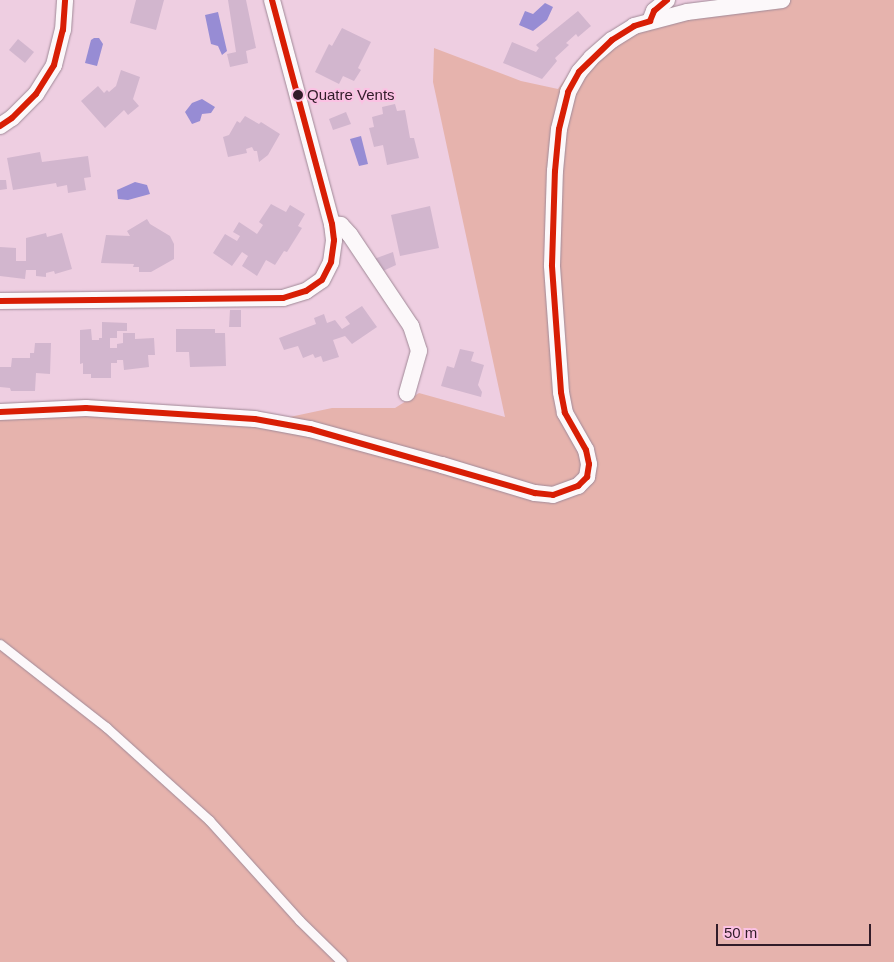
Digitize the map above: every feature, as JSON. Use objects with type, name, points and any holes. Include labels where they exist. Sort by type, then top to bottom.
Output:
[{"type":"street","points":[[0,126],[12,118],[36,94],[54,65],[63,30],[65,0]]},
{"type":"street","points":[[0,301],[283,298],[306,291],[322,280],[331,262],[334,240],[332,224],[272,0]]},
{"type":"street","points":[[650,21],[654,11],[667,0]]},
{"type":"street","points":[[0,412],[86,408],[255,420],[310,429],[442,464],[534,493],[553,495],[578,486],[587,477],[589,464],[586,450],[565,413],[552,265],[555,171],[559,129],[568,92],[579,72],[612,40],[634,26],[687,12],[782,0]]},
{"type":"street","points":[[332,224],[341,225],[350,235],[411,326],[419,351],[407,393]]},
{"type":"lane","points":[[0,644],[106,728],[209,820],[299,920],[342,962]]},
{"type":"shaded area","points":[[723,0],[894,0],[894,962],[0,962],[0,408],[285,418],[332,408],[395,408],[419,393],[505,417],[433,82],[434,48],[521,81],[558,89],[579,60],[614,30]]},
{"type":"shaded area","points":[[545,3],[553,7],[547,20],[533,31],[519,25],[525,11],[533,14]]},
{"type":"shaded area","points":[[218,12],[227,51],[222,55],[218,46],[211,44],[205,15]]},
{"type":"shaded area","points":[[99,38],[103,44],[97,66],[85,63],[91,40]]},
{"type":"shaded area","points":[[202,99],[215,107],[211,113],[202,114],[200,121],[192,124],[185,112],[192,103]]},
{"type":"shaded area","points":[[361,136],[368,164],[359,166],[350,139]]},
{"type":"shaded area","points":[[135,182],[147,185],[150,194],[128,200],[118,199],[117,190]]},
{"type":"building","points":[[136,0],[164,0],[156,30],[130,23]]},
{"type":"building","points":[[228,0],[246,0],[256,48],[246,51],[248,63],[230,67],[227,54],[236,52]]},
{"type":"building","points":[[578,11],[591,26],[578,37],[576,34],[566,43],[569,45],[555,58],[557,61],[542,79],[503,63],[512,42],[536,52],[539,48],[536,45]]},
{"type":"building","points":[[342,28],[371,42],[358,68],[361,70],[354,81],[343,76],[339,84],[315,72],[329,44],[332,46]]},
{"type":"building","points":[[18,39],[34,52],[25,63],[9,50]]},
{"type":"building","points":[[121,70],[140,77],[133,99],[139,106],[128,115],[124,110],[105,128],[81,101],[98,86],[104,93],[107,90],[109,92],[116,86]]},
{"type":"building","points":[[395,104],[397,111],[405,110],[410,138],[414,138],[419,158],[387,165],[383,145],[374,147],[369,128],[374,127],[372,117],[383,114],[382,107]]},
{"type":"building","points":[[346,112],[351,124],[333,130],[329,119]]},
{"type":"building","points":[[245,116],[259,124],[261,122],[280,134],[268,155],[259,162],[257,151],[254,151],[252,147],[246,149],[247,153],[228,157],[223,137],[229,135],[237,121],[240,123]]},
{"type":"building","points":[[40,152],[42,162],[88,156],[91,177],[84,178],[86,190],[68,193],[67,185],[57,187],[56,183],[13,190],[7,158]]},
{"type":"building","points":[[0,180],[6,180],[7,189],[0,190]]},
{"type":"building","points":[[271,204],[286,212],[290,205],[305,214],[298,226],[302,228],[287,252],[284,251],[275,265],[266,260],[257,276],[242,266],[248,256],[242,252],[232,266],[213,253],[225,234],[237,241],[240,236],[233,232],[239,222],[257,234],[263,225],[259,222]]},
{"type":"building","points":[[430,206],[439,248],[400,256],[391,215]]},
{"type":"building","points":[[147,219],[150,224],[170,236],[174,244],[174,259],[151,272],[139,272],[139,267],[133,267],[134,264],[101,263],[106,235],[130,236],[127,231]]},
{"type":"building","points":[[46,233],[47,237],[62,233],[72,269],[55,274],[54,271],[46,273],[46,277],[36,276],[36,270],[26,270],[25,279],[0,276],[0,247],[16,248],[16,261],[26,261],[26,238]]},
{"type":"building","points":[[393,252],[396,265],[383,271],[374,259]]},
{"type":"building","points":[[362,306],[377,327],[352,344],[345,336],[333,340],[339,357],[323,362],[321,356],[315,358],[313,354],[303,358],[298,346],[284,350],[279,338],[316,324],[314,318],[324,314],[327,323],[335,320],[342,329],[350,324],[345,317]]},
{"type":"building","points":[[230,310],[241,310],[241,327],[229,327]]},
{"type":"building","points":[[102,322],[127,323],[127,331],[117,331],[117,338],[110,338],[110,348],[117,348],[117,344],[123,343],[123,333],[135,333],[135,339],[154,338],[155,355],[148,355],[149,367],[124,370],[123,360],[117,360],[117,363],[111,363],[111,378],[91,378],[91,374],[83,374],[83,363],[80,364],[80,330],[91,329],[92,340],[99,340],[99,338],[102,338]]},
{"type":"building","points":[[176,329],[215,329],[215,333],[225,333],[226,366],[190,367],[189,352],[176,352]]},
{"type":"building","points":[[35,343],[51,343],[50,374],[36,373],[35,391],[11,391],[10,388],[0,387],[0,367],[11,367],[12,358],[30,358],[30,353],[34,353]]},
{"type":"building","points":[[460,349],[474,352],[471,361],[484,365],[478,385],[482,392],[481,397],[441,386],[447,366],[454,368]]},
{"type":"transit line","points":[[0,126],[12,118],[36,94],[54,65],[63,30],[65,0]]},
{"type":"transit line","points":[[0,301],[283,298],[306,291],[322,280],[331,262],[334,240],[332,224],[272,0]]},
{"type":"transit line","points":[[0,412],[86,408],[255,419],[310,429],[535,493],[553,495],[578,486],[587,477],[589,464],[586,450],[565,413],[561,392],[552,265],[555,171],[559,129],[568,92],[579,72],[612,40],[634,26],[650,21],[654,11],[667,0]]},
{"type":"place","name":"Quatre Vents","points":[[298,95]]}]
